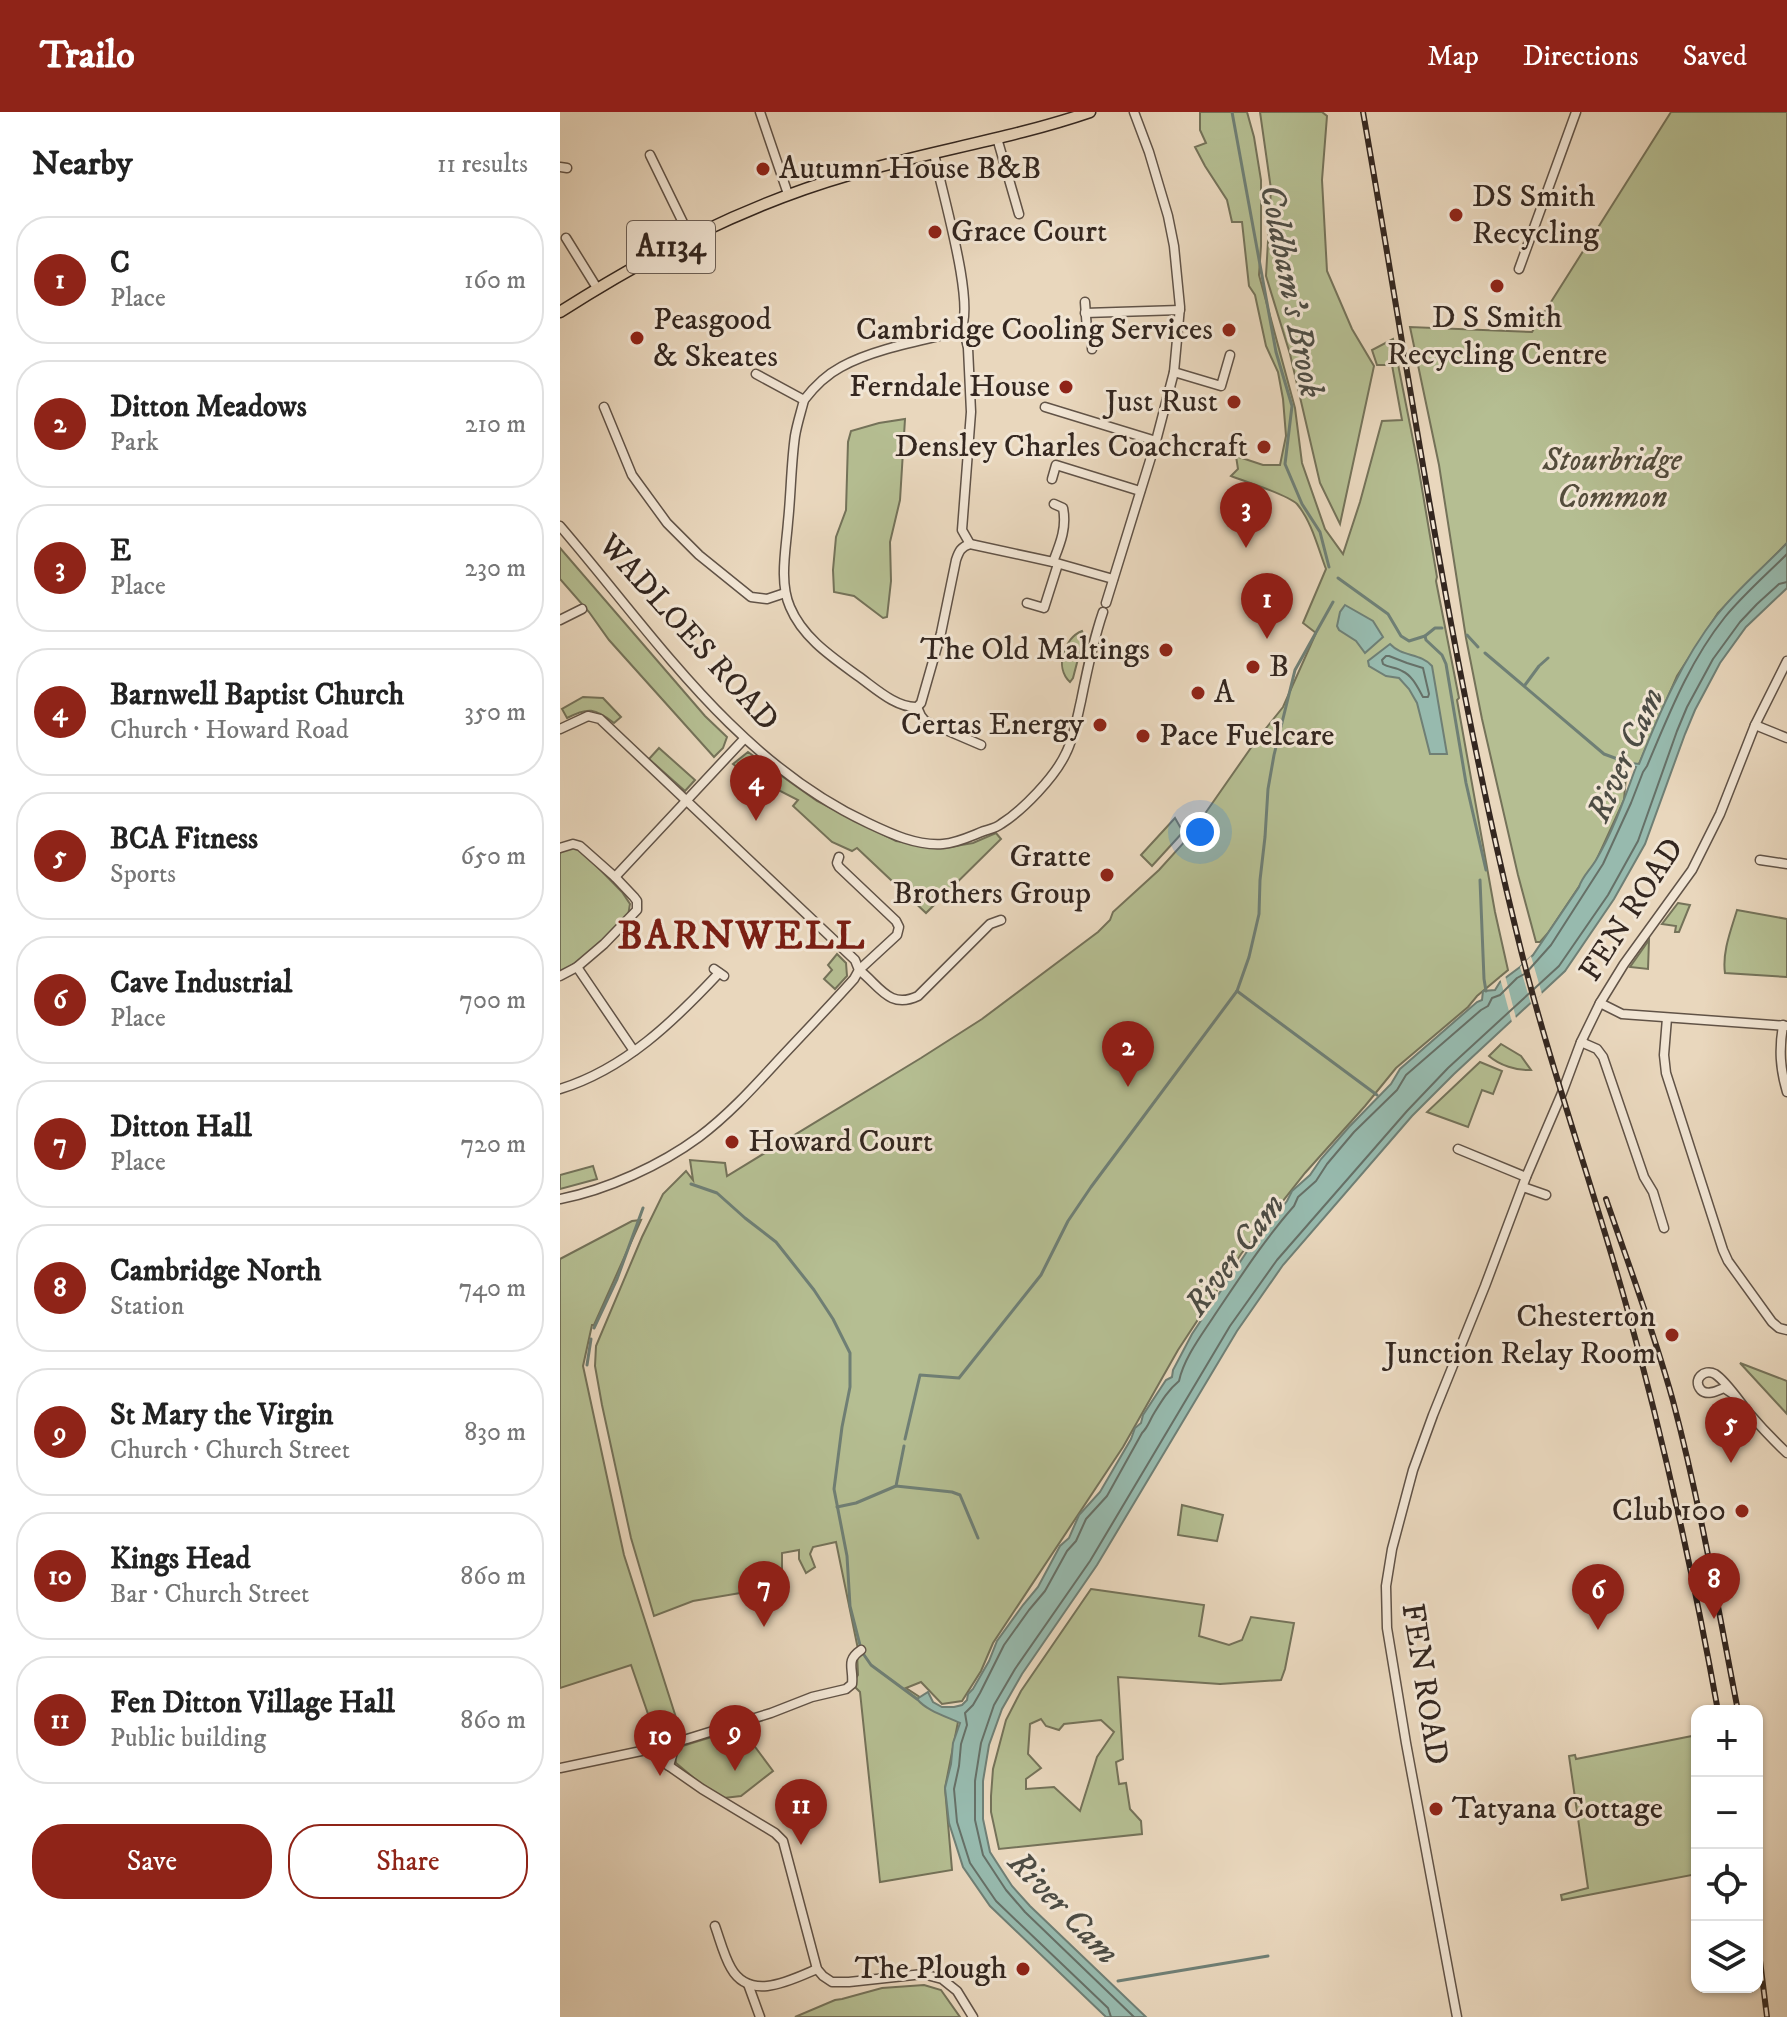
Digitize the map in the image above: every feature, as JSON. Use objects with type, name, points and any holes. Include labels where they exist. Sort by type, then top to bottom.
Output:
[{"type":"main road","name":"A1134","points":[[560,312],[690,237],[788,194],[847,175],[1090,112]]},
{"type":"street","points":[[760,112],[788,194]]},
{"type":"street","points":[[917,707],[925,693],[958,551],[963,547],[970,544],[1113,579],[1174,372],[1180,310],[1168,216],[1134,112]]},
{"type":"street","points":[[1519,269],[1576,112]]},
{"type":"street","points":[[997,138],[1015,209]]},
{"type":"street","points":[[917,707],[906,706],[890,697],[810,638],[790,609],[785,593],[785,562],[795,436],[804,400],[814,387],[843,366],[960,331],[963,327],[965,313],[958,250],[934,153]]},
{"type":"street","points":[[650,155],[690,237]]},
{"type":"street","points":[[566,238],[597,288]]},
{"type":"street","points":[[1085,302],[1092,349]]},
{"type":"street","points":[[1085,313],[1180,310]]},
{"type":"street","points":[[960,331],[966,339],[970,370],[971,412],[962,530],[970,544]]},
{"type":"street","points":[[1174,372],[1221,386],[1226,358]]},
{"type":"street","points":[[756,374],[804,400]]},
{"type":"street","points":[[604,407],[632,475],[667,523],[699,555],[751,597],[767,599],[785,593]]},
{"type":"street","points":[[1045,407],[1156,441]]},
{"type":"street","points":[[1052,479],[1056,465],[1140,491]]},
{"type":"street","points":[[1027,603],[1044,608],[1064,532],[1063,508],[1054,504]]},
{"type":"street","name":"WADLOES ROAD","points":[[560,526],[675,665],[744,739],[799,783],[850,815],[904,838],[931,844],[946,844],[1000,825],[1044,786],[1066,754],[1113,579]]},
{"type":"street","points":[[560,620],[582,609]]},
{"type":"street","name":"FEN ROAD","points":[[1457,2017],[1387,1628],[1387,1575],[1413,1470],[1581,1042],[1600,1003],[1635,948],[1692,870],[1720,814],[1755,725],[1787,661]]},
{"type":"street","points":[[917,707],[925,721],[981,745]]},
{"type":"street","points":[[560,729],[588,716],[600,719],[855,960],[859,970],[887,996],[898,1001],[918,996],[990,924],[1001,920]]},
{"type":"street","points":[[1755,725],[1787,738]]},
{"type":"street","points":[[615,877],[744,739]]},
{"type":"street","points":[[560,848],[573,844],[580,846],[637,901],[637,910],[604,944],[577,967],[560,976]]},
{"type":"street","points":[[560,1199],[608,1187],[700,1136],[753,1087],[859,970],[897,935],[899,927],[896,921],[839,867],[839,857]]},
{"type":"street","points":[[1760,860],[1787,864]]},
{"type":"street","points":[[577,967],[634,1051]]},
{"type":"street","points":[[560,1089],[634,1051],[681,1013],[719,973]]},
{"type":"street","points":[[1600,1003],[1622,1014],[1785,1026],[1780,1045],[1780,1063],[1787,1092]]},
{"type":"street","points":[[1667,1018],[1666,1073],[1723,1250],[1772,1322],[1787,1330]]},
{"type":"street","points":[[1581,1042],[1597,1049],[1603,1057],[1664,1228]]},
{"type":"street","points":[[1458,1149],[1546,1195]]},
{"type":"street","points":[[1733,1394],[1724,1388],[1703,1392],[1699,1387],[1700,1375],[1705,1372],[1717,1375],[1787,1453]]},
{"type":"street","points":[[1715,1391],[1719,1387],[1717,1375]]},
{"type":"street","points":[[560,1768],[676,1742],[812,1697],[846,1689],[852,1684],[850,1661],[861,1650]]},
{"type":"street","points":[[669,1766],[676,1742]]},
{"type":"street","points":[[646,1750],[783,1841],[817,1969],[832,1982],[923,1974],[942,1979],[957,1991],[973,2017]]},
{"type":"street","points":[[715,1926],[732,1971],[755,1987],[766,1988],[817,1969]]},
{"type":"street","points":[[710,1951],[723,1947]]},
{"type":"street","points":[[748,1983],[760,2017]]},
{"type":"green space","points":[[1200,112],[1247,112],[1261,180],[1259,275],[1295,408],[1302,463],[1325,529],[1343,554],[1382,421],[1402,420],[1392,365],[1377,365],[1372,350],[1393,339],[1508,970],[1396,1068],[1305,1173],[1241,1254],[1178,1350],[1123,1447],[993,1643],[981,1671],[962,1701],[942,1704],[921,1682],[906,1688],[958,1722],[945,1788],[952,1870],[880,1882],[860,1692],[852,1684],[858,1675],[859,1654],[836,1542],[813,1547],[810,1554],[815,1567],[806,1573],[799,1559],[799,1550],[782,1553],[782,1586],[693,1601],[654,1616],[631,1538],[602,1405],[595,1366],[596,1346],[663,1194],[686,1171],[693,1180],[690,1160],[725,1163],[727,1176],[982,1019],[1098,932],[1113,912],[1159,870],[1188,838],[1283,707],[1316,633],[1303,623],[1326,569],[1311,527],[1297,504],[1276,492],[1231,476],[1238,469],[1236,456],[1263,465],[1280,465],[1286,436],[1283,399],[1278,372],[1266,346],[1255,295],[1249,286],[1242,222],[1232,222],[1227,200],[1195,147],[1206,143],[1200,130]]},
{"type":"green space","points":[[1260,112],[1322,112],[1327,116],[1322,180],[1327,271],[1352,329],[1374,366],[1340,524],[1320,483],[1290,354],[1266,276],[1271,189]]},
{"type":"green space","name":"Stourbridge Common","points":[[1671,112],[1787,112],[1787,543],[1718,613],[1677,676],[1639,764],[1627,764],[1624,800],[1596,861],[1548,933],[1536,942],[1482,719],[1439,465],[1410,327],[1532,332]]},
{"type":"green space","points":[[905,419],[900,500],[890,542],[891,581],[887,617],[883,618],[854,596],[834,592],[836,537],[846,510],[851,431]]},
{"type":"green space","points":[[560,548],[705,716],[727,737],[723,748],[714,757],[609,640],[560,579]]},
{"type":"green space","points":[[1082,631],[1084,636],[1070,682],[1063,669],[1063,654],[1070,640]]},
{"type":"green space","points":[[583,697],[603,698],[621,717],[614,723],[602,714],[586,711],[567,718],[562,709]]},
{"type":"green space","points":[[659,748],[695,780],[685,791],[649,759]]},
{"type":"green space","points":[[748,752],[817,801],[896,841],[944,848],[973,843],[996,833],[1001,839],[926,913],[857,848],[852,851],[832,842],[793,806],[798,800],[761,781],[759,784],[733,764]]},
{"type":"green space","points":[[1175,818],[1183,832],[1152,866],[1141,855]]},
{"type":"green space","points":[[570,847],[583,852],[630,904],[627,917],[615,932],[560,972],[560,853]]},
{"type":"green space","points":[[1678,903],[1690,905],[1679,932],[1675,932],[1676,926],[1662,924]]},
{"type":"green space","points":[[1737,910],[1787,919],[1787,977],[1725,973],[1726,949]]},
{"type":"green space","points":[[1649,940],[1648,969],[1630,967]]},
{"type":"green space","points":[[837,954],[846,963],[847,976],[835,989],[824,979],[832,970],[828,965]]},
{"type":"green space","points":[[1501,1044],[1521,1056],[1531,1070],[1508,1067],[1489,1056]]},
{"type":"green space","points":[[1480,1062],[1502,1071],[1493,1094],[1482,1090],[1468,1127],[1427,1112]]},
{"type":"green space","points":[[593,1166],[597,1179],[560,1189],[560,1175]]},
{"type":"green space","points":[[641,1220],[592,1325],[583,1366],[624,1555],[680,1730],[656,1737],[631,1665],[560,1688],[560,1259],[632,1221]]},
{"type":"green space","points":[[1740,1363],[1787,1381],[1787,1414]]},
{"type":"green space","points":[[1182,1505],[1223,1515],[1217,1541],[1178,1535]]},
{"type":"green space","points":[[1091,1589],[1204,1605],[1199,1636],[1229,1645],[1242,1640],[1251,1617],[1294,1623],[1281,1680],[1220,1684],[1118,1677],[1123,1759],[1116,1762],[1119,1784],[1126,1783],[1130,1809],[1141,1821],[1142,1834],[999,1849],[991,1812],[993,1769],[1006,1720],[1021,1691]],"holes":[[[1041,1719],[1046,1726],[1059,1730],[1064,1724],[1101,1720],[1114,1732],[1097,1757],[1080,1811],[1054,1787],[1026,1789],[1026,1779],[1041,1768],[1028,1754],[1030,1724]]]},
{"type":"green space","points":[[741,1728],[773,1771],[741,1796],[724,1798],[676,1763],[679,1747]]},
{"type":"green space","points":[[1691,1736],[1691,1875],[1562,1900],[1561,1895],[1588,1888],[1569,1756],[1575,1755],[1576,1759]]},
{"type":"green space","points":[[924,1985],[941,1990],[960,2017],[795,2017],[835,2000],[882,1988]]},
{"type":"water","points":[[1787,543],[1787,588],[1746,627],[1720,663],[1685,734],[1645,844],[1614,899],[1565,971],[1412,1116],[1283,1265],[1237,1331],[1097,1565],[1022,1674],[1002,1709],[989,1745],[983,1781],[983,1819],[990,1852],[1012,1886],[1030,1906],[1146,2017],[1106,2017],[990,1906],[963,1867],[949,1823],[945,1788],[960,1723],[931,1710],[917,1699],[928,1692],[933,1702],[942,1707],[962,1705],[967,1700],[997,1641],[1038,1587],[1060,1546],[1069,1538],[1079,1515],[1100,1492],[1143,1415],[1166,1380],[1172,1377],[1192,1334],[1292,1191],[1391,1084],[1400,1069],[1482,1000],[1483,991],[1495,990],[1500,982],[1533,955],[1602,849],[1636,767],[1630,766],[1632,763],[1639,764],[1682,668],[1704,632],[1725,605]]},
{"type":"water","points":[[1345,605],[1373,621],[1383,637],[1365,653],[1337,626]]},
{"type":"water","points":[[1390,644],[1432,666],[1447,754],[1430,754],[1417,703],[1409,689],[1399,678],[1386,676],[1369,666],[1368,661]]},
{"type":"pier","points":[[1531,956],[1542,994],[1531,1004],[1520,967]]},
{"type":"pier","points":[[1505,975],[1517,1022],[1513,1026],[1500,978]]},
{"type":"waterway","name":"Coldham's Brook","points":[[1232,112],[1276,352],[1292,406],[1285,464],[1302,504],[1320,532],[1329,567]]},
{"type":"waterway","name":"Coldham's Brook","points":[[1338,578],[1388,614],[1401,636],[1409,641],[1425,636],[1435,628],[1442,628]]},
{"type":"waterway","points":[[905,1439],[920,1375],[959,1378],[1041,1275],[1068,1221],[1091,1187],[1237,991],[1259,914],[1268,789],[1274,755],[1295,670],[1333,602]]},
{"type":"waterway","name":"Coldham's Brook","points":[[1467,635],[1478,647]]},
{"type":"waterway","points":[[1425,636],[1446,664],[1466,783],[1486,870]]},
{"type":"waterway","name":"Coldham's Brook","points":[[1485,653],[1604,754],[1631,764]]},
{"type":"waterway","points":[[1525,685],[1548,658]]},
{"type":"waterway","points":[[1480,880],[1486,991]]},
{"type":"waterway","points":[[1237,991],[1377,1095]]},
{"type":"waterway","points":[[691,1184],[717,1193],[776,1242],[814,1290],[850,1353],[850,1387],[834,1489],[847,1556],[850,1606],[860,1645]]},
{"type":"waterway","points":[[594,1328],[617,1279],[643,1208]]},
{"type":"waterway","points":[[587,1365],[591,1339]]},
{"type":"waterway","points":[[837,1507],[856,1503],[896,1486],[904,1446]]},
{"type":"waterway","points":[[896,1486],[960,1495],[978,1538]]},
{"type":"waterway","points":[[862,1652],[871,1665],[917,1699]]},
{"type":"waterway","points":[[1118,1981],[1268,1956]]},
{"type":"railway","points":[[1363,112],[1451,625],[1492,829],[1541,1023],[1625,1301],[1652,1403],[1688,1556],[1717,1705]]},
{"type":"railway","points":[[1606,1199],[1650,1324],[1683,1439],[1737,1705]]},
{"type":"railway","points":[[1763,1985],[1767,2017]]},
{"type":"place","name":"Autumn House B&B","points":[[763,169]]},
{"type":"place","name":"DS Smith Recycling","points":[[1456,215]]},
{"type":"place","name":"Grace Court","points":[[935,232]]},
{"type":"place","name":"D S Smith Recycling Centre","points":[[1497,286]]},
{"type":"place","name":"Cambridge Cooling Services","points":[[1229,330]]},
{"type":"place","name":"Peasgood & Skeates","points":[[637,338]]},
{"type":"place","name":"Ferndale House","points":[[1066,387]]},
{"type":"place","name":"Just Rust","points":[[1234,402]]},
{"type":"place","name":"Densley Charles Coachcraft","points":[[1264,447]]},
{"type":"place","name":"E","points":[[1246,548]]},
{"type":"place","name":"C","points":[[1267,639]]},
{"type":"place","name":"The Old Maltings","points":[[1166,650]]},
{"type":"place","name":"B","points":[[1253,667]]},
{"type":"place","name":"A","points":[[1198,693]]},
{"type":"place","name":"Certas Energy","points":[[1100,725]]},
{"type":"place","name":"Pace Fuelcare","points":[[1143,736]]},
{"type":"place","name":"Barnwell Baptist Church","points":[[756,821]]},
{"type":"place","name":"Gratte Brothers Group","points":[[1107,875]]},
{"type":"place","name":"Ditton Meadows","points":[[1128,1087]]},
{"type":"place","name":"Howard Court","points":[[732,1142]]},
{"type":"place","name":"Chesterton Junction Relay Room","points":[[1672,1335]]},
{"type":"place","name":"BCA Fitness","points":[[1731,1463]]},
{"type":"place","name":"Club 100","points":[[1742,1511]]},
{"type":"place","name":"Cambridge North","points":[[1714,1619]]},
{"type":"place","name":"Ditton Hall","points":[[764,1627]]},
{"type":"place","name":"Cave Industrial","points":[[1598,1630]]},
{"type":"place","name":"St Mary the Virgin","points":[[735,1771]]},
{"type":"place","name":"Kings Head","points":[[660,1776]]},
{"type":"place","name":"Tatyana Cottage","points":[[1436,1809]]},
{"type":"place","name":"Fen Ditton Village Hall","points":[[801,1845]]},
{"type":"place","name":"The Plough","points":[[1023,1969]]},
{"type":"district","name":"BARNWELL","points":[[742,937]]},
{"type":"water label","name":"River Cam","points":[[1626,755]]},
{"type":"water label","name":"River Cam","points":[[1235,1255]]},
{"type":"water label","name":"River Cam","points":[[1063,1908]]}]
